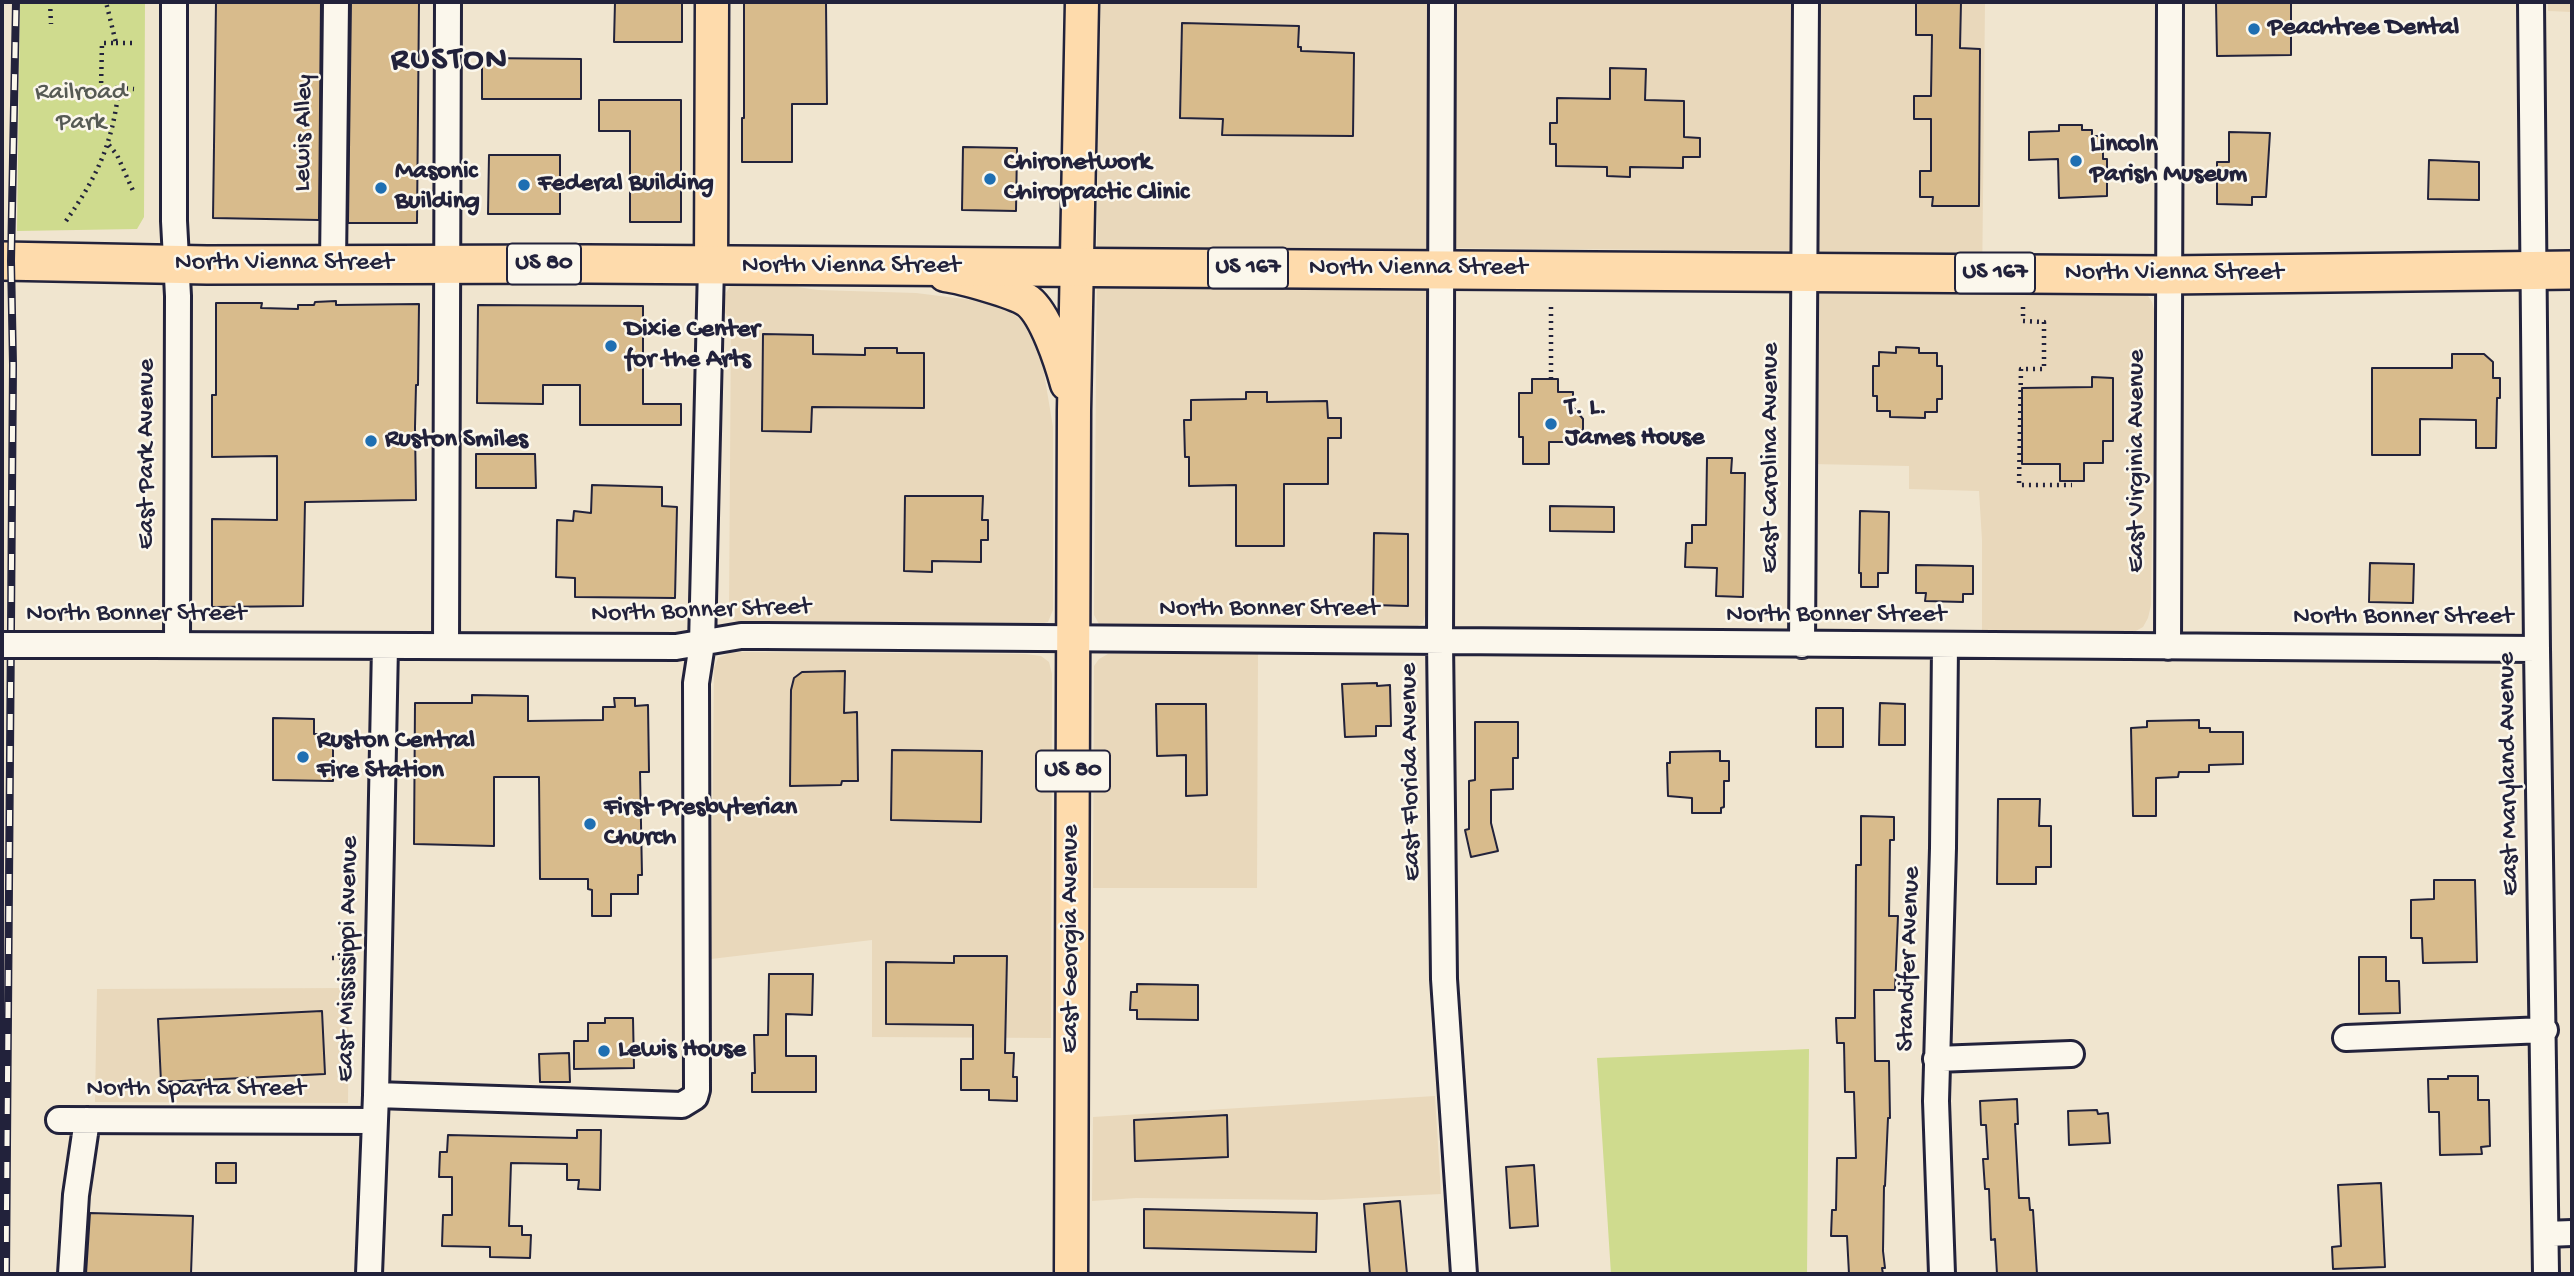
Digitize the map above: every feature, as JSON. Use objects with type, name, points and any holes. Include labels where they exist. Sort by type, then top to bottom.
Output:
[{"type":"highway","name":"North Vienna Street","points":[[6,261],[2168,275],[2572,270]]},
{"type":"main road","points":[[711,265],[712,2]]},
{"type":"main road","name":"US 80","points":[[1077,268],[1082,2]]},
{"type":"main road","points":[[885,267],[964,277],[1028,301],[1058,350],[1074,410]]},
{"type":"main road","name":"East Georgia Avenue","points":[[1071,1274],[1074,410],[1077,268]]},
{"type":"street","name":"East Park Avenue","points":[[174,2],[175,264],[178,296],[177,645]]},
{"type":"street","name":"Lewis Alley","points":[[333,264],[336,2]]},
{"type":"street","points":[[446,646],[448,2]]},
{"type":"street","name":"East Florida Avenue","points":[[1442,2],[1439,269],[1444,979],[1464,1274]]},
{"type":"street","name":"East Carolina Avenue","points":[[1802,645],[1805,2]]},
{"type":"street","name":"East Virginia Avenue","points":[[2168,647],[2170,2]]},
{"type":"street","name":"East Maryland Avenue","points":[[2531,2],[2546,1274]]},
{"type":"street","points":[[376,1096],[682,1105],[695,1097],[696,683],[702,644],[711,265]]},
{"type":"street","name":"North Bonner Street","points":[[2,645],[676,648],[741,636],[765,636],[2537,649]]},
{"type":"street","name":"East Mississippi Avenue","points":[[369,1274],[376,1096],[385,646]]},
{"type":"street","name":"Standifer Avenue","points":[[1942,1274],[1936,1059],[1943,848],[1945,646]]},
{"type":"street","points":[[2346,1038],[2544,1030]]},
{"type":"street","points":[[1936,1059],[2071,1054]]},
{"type":"street","name":"North Sparta Street","points":[[59,1119],[375,1121]]},
{"type":"street","points":[[71,1274],[76,1195],[87,1120]]},
{"type":"street","points":[[2546,1234],[2572,1233]]},
{"type":"path","points":[[50,2],[51,24]]},
{"type":"path","points":[[106,2],[116,43]]},
{"type":"path","points":[[134,43],[102,43],[102,88],[134,89]]},
{"type":"path","points":[[66,221],[98,171],[109,144],[119,88]]},
{"type":"path","points":[[109,144],[117,155],[134,193]]},
{"type":"path","points":[[1551,306],[1551,379]]},
{"type":"path","points":[[2023,307],[2023,321],[2044,322],[2044,369],[2021,369],[2019,485],[2072,485]]},
{"type":"path","points":[[332,958],[353,957]]},
{"type":"shaded area","points":[[1099,2],[1985,2],[1982,290],[2135,292],[2148,296],[2155,313],[2151,605],[2143,627],[2124,633],[1982,630],[1979,491],[1909,489],[1909,466],[1811,464],[1811,251],[1428,248],[1428,603],[1423,623],[1416,627],[1109,627],[1099,624],[1094,615]]},
{"type":"shaded area","points":[[2548,2],[2572,2],[2572,12],[2548,11]]},
{"type":"shaded area","points":[[751,280],[818,290],[916,293],[972,300],[1009,311],[1029,326],[1039,343],[1053,427],[1053,610],[1048,622],[1036,625],[740,623],[733,619],[729,610],[731,322],[724,311],[724,296],[733,282]]},
{"type":"shaded area","points":[[741,652],[1025,654],[1041,656],[1049,662],[1052,674],[1051,1038],[872,1037],[872,940],[711,959],[714,668],[718,658]]},
{"type":"shaded area","points":[[1108,654],[1258,654],[1257,888],[1093,888],[1094,666]]},
{"type":"shaded area","points":[[349,988],[348,1103],[95,1102],[97,989]]},
{"type":"shaded area","points":[[1435,1096],[1441,1194],[1323,1200],[1136,1198],[1092,1201],[1093,1117]]},
{"type":"green space","name":"Railroad Park","points":[[20,2],[145,2],[144,217],[137,229],[17,231]]},
{"type":"green space","points":[[1809,1049],[1807,1274],[1611,1274],[1597,1058]]},
{"type":"building","points":[[216,2],[321,2],[319,220],[213,218]]},
{"type":"building","points":[[351,2],[419,2],[417,223],[348,223]]},
{"type":"building","points":[[615,2],[682,2],[682,42],[614,42]]},
{"type":"building","points":[[744,2],[826,2],[827,104],[792,104],[792,162],[742,162]]},
{"type":"building","points":[[1916,2],[1961,2],[1960,48],[1980,49],[1979,206],[1932,206],[1933,197],[1920,197],[1920,171],[1931,171],[1931,119],[1914,119],[1914,96],[1931,96],[1932,35],[1916,35]]},
{"type":"building","name":"Peachtree Dental","points":[[2216,2],[2291,2],[2291,55],[2217,56]]},
{"type":"building","points":[[1182,23],[1299,26],[1298,47],[1301,47],[1301,51],[1354,53],[1353,136],[1222,135],[1223,119],[1180,118]]},
{"type":"building","points":[[482,58],[581,59],[581,99],[482,99]]},
{"type":"building","points":[[1610,68],[1646,69],[1645,100],[1684,101],[1684,137],[1700,138],[1700,157],[1683,157],[1683,168],[1630,167],[1630,177],[1607,176],[1607,167],[1556,166],[1556,144],[1550,144],[1550,123],[1557,123],[1557,98],[1610,99]]},
{"type":"building","points":[[599,100],[681,100],[681,222],[630,222],[630,131],[599,131]]},
{"type":"building","points":[[2059,125],[2082,125],[2082,130],[2092,130],[2092,136],[2103,136],[2103,159],[2107,159],[2107,196],[2059,198],[2058,159],[2029,160],[2029,132],[2059,131]]},
{"type":"building","points":[[2229,132],[2270,133],[2266,197],[2252,197],[2252,205],[2217,204],[2217,162],[2229,162]]},
{"type":"building","name":"Chironetwork Chiropractic Clinic","points":[[963,147],[1017,148],[1016,211],[962,210]]},
{"type":"building","name":"Federal Building","points":[[489,155],[560,155],[560,214],[488,214]]},
{"type":"building","points":[[2429,160],[2479,162],[2479,200],[2428,199]]},
{"type":"building","points":[[336,301],[336,305],[419,304],[415,427],[416,500],[305,502],[303,606],[212,607],[212,519],[277,520],[277,456],[212,457],[212,395],[216,395],[216,303],[262,303],[261,308],[298,309],[298,305]]},
{"type":"building","points":[[478,305],[643,306],[643,404],[681,404],[681,425],[580,425],[580,385],[543,385],[543,404],[477,403]]},
{"type":"building","points":[[763,334],[813,335],[813,354],[865,355],[865,348],[897,348],[897,353],[924,353],[924,408],[812,407],[811,432],[762,431]]},
{"type":"building","points":[[1896,347],[1919,348],[1919,353],[1937,353],[1937,366],[1942,366],[1942,399],[1937,399],[1937,412],[1925,412],[1925,418],[1890,417],[1890,411],[1877,411],[1877,396],[1873,396],[1873,366],[1879,366],[1879,352],[1896,353]]},
{"type":"building","points":[[2452,354],[2484,354],[2493,362],[2493,378],[2500,378],[2496,448],[2476,448],[2476,420],[2420,419],[2420,455],[2372,455],[2372,368],[2452,368]]},
{"type":"building","points":[[2092,377],[2113,378],[2113,441],[2103,441],[2103,463],[2084,463],[2084,481],[2060,481],[2060,464],[2022,464],[2022,388],[2092,387]]},
{"type":"building","name":"T. L. James House","points":[[1532,379],[1558,379],[1558,392],[1573,392],[1573,407],[1583,419],[1583,429],[1571,442],[1549,442],[1549,464],[1523,464],[1523,437],[1519,437],[1519,393],[1532,393]]},
{"type":"building","points":[[1246,392],[1267,392],[1267,402],[1327,401],[1328,418],[1341,418],[1341,438],[1328,438],[1328,484],[1284,484],[1284,546],[1236,546],[1236,485],[1189,486],[1189,457],[1185,457],[1184,420],[1191,420],[1191,400],[1246,399]]},
{"type":"building","points":[[476,454],[535,454],[536,488],[476,488]]},
{"type":"building","points":[[1707,458],[1732,458],[1731,473],[1745,473],[1743,597],[1716,596],[1717,568],[1685,567],[1686,543],[1692,543],[1692,525],[1706,525]]},
{"type":"building","points":[[592,485],[662,487],[662,506],[677,507],[675,598],[575,597],[575,578],[556,577],[557,520],[573,521],[574,511],[591,513]]},
{"type":"building","points":[[905,496],[983,496],[982,520],[988,520],[988,540],[981,540],[981,562],[932,561],[932,572],[904,571]]},
{"type":"building","points":[[1550,506],[1614,507],[1614,532],[1550,531]]},
{"type":"building","points":[[1860,511],[1889,512],[1888,573],[1878,573],[1878,587],[1861,587]]},
{"type":"building","points":[[1374,533],[1408,534],[1408,606],[1373,605]]},
{"type":"building","points":[[2370,563],[2414,564],[2413,603],[2369,602]]},
{"type":"building","points":[[1916,565],[1973,566],[1973,594],[1963,594],[1963,602],[1925,601],[1926,593],[1916,593]]},
{"type":"building","points":[[845,671],[844,713],[857,712],[858,781],[842,781],[841,785],[790,786],[791,690],[794,678],[802,672]]},
{"type":"building","points":[[1377,683],[1377,686],[1390,685],[1391,726],[1376,726],[1376,736],[1345,737],[1342,684]]},
{"type":"building","points":[[472,695],[528,696],[528,721],[603,720],[603,707],[615,707],[614,698],[635,698],[635,706],[648,705],[649,772],[640,772],[642,875],[638,875],[638,894],[611,894],[611,916],[592,916],[592,890],[588,889],[588,879],[540,879],[539,777],[494,777],[494,846],[414,844],[415,703],[472,703]]},
{"type":"building","points":[[1880,703],[1905,704],[1905,745],[1879,745]]},
{"type":"building","points":[[1156,704],[1206,704],[1207,795],[1186,796],[1186,755],[1157,756]]},
{"type":"building","points":[[1816,708],[1843,708],[1843,747],[1816,747]]},
{"type":"building","name":"Ruston Central Fire Station","points":[[273,718],[314,719],[314,734],[333,734],[333,781],[273,780]]},
{"type":"building","points":[[2199,720],[2199,728],[2210,728],[2210,732],[2243,732],[2243,764],[2209,765],[2209,772],[2179,772],[2178,777],[2156,778],[2156,816],[2133,816],[2131,728],[2147,727],[2147,721]]},
{"type":"building","points":[[1475,722],[1518,722],[1518,758],[1513,758],[1513,789],[1491,790],[1491,823],[1498,851],[1471,857],[1465,830],[1469,829],[1469,781],[1475,780]]},
{"type":"building","points":[[892,750],[982,751],[981,822],[891,820]]},
{"type":"building","points":[[1720,751],[1720,761],[1729,761],[1729,781],[1724,781],[1724,807],[1721,808],[1721,813],[1692,813],[1692,798],[1668,796],[1667,763],[1670,763],[1670,752]]},
{"type":"building","points":[[1998,799],[2040,799],[2039,826],[2051,826],[2051,867],[2036,867],[2036,884],[1997,884]]},
{"type":"building","points":[[1861,816],[1894,817],[1894,840],[1890,840],[1889,916],[1898,916],[1895,990],[1874,990],[1875,1061],[1889,1061],[1890,1118],[1884,1186],[1883,1274],[1849,1274],[1847,1236],[1831,1236],[1832,1210],[1836,1210],[1837,1158],[1856,1158],[1854,1092],[1845,1092],[1844,1043],[1837,1043],[1836,1018],[1855,1018],[1856,865],[1861,865]]},
{"type":"building","points":[[2434,880],[2475,880],[2477,962],[2423,963],[2422,938],[2411,938],[2411,900],[2434,899]]},
{"type":"building","points":[[954,956],[1007,956],[1005,1053],[1014,1053],[1013,1077],[1017,1077],[1017,1101],[989,1100],[989,1090],[961,1090],[961,1059],[973,1059],[973,1025],[886,1024],[886,962],[954,963]]},
{"type":"building","points":[[2359,957],[2386,957],[2386,981],[2399,981],[2400,1013],[2359,1014]]},
{"type":"building","points":[[769,974],[813,974],[812,1015],[786,1014],[786,1056],[816,1056],[816,1092],[752,1092],[752,1073],[755,1073],[754,1035],[768,1035]]},
{"type":"building","points":[[1137,984],[1198,985],[1198,1020],[1137,1019],[1137,1010],[1130,1010],[1131,992],[1137,992]]},
{"type":"building","points":[[322,1011],[325,1074],[161,1082],[158,1019]]},
{"type":"building","name":"Lewis House","points":[[605,1018],[633,1018],[634,1068],[574,1069],[574,1041],[588,1041],[588,1023],[605,1023]]},
{"type":"building","points":[[569,1053],[570,1082],[540,1082],[539,1054]]},
{"type":"building","points":[[2448,1076],[2478,1076],[2478,1100],[2489,1100],[2490,1146],[2481,1147],[2482,1154],[2440,1155],[2439,1112],[2429,1112],[2428,1079],[2448,1079]]},
{"type":"building","points":[[2017,1099],[2018,1124],[2015,1124],[2019,1198],[2029,1198],[2030,1210],[2033,1210],[2037,1274],[1997,1274],[1995,1239],[1991,1240],[1989,1189],[1985,1189],[1983,1159],[1988,1159],[1986,1125],[1981,1125],[1980,1101]]},
{"type":"building","points":[[2097,1110],[2098,1114],[2108,1113],[2110,1143],[2069,1145],[2068,1111]]},
{"type":"building","points":[[1227,1115],[1228,1157],[1135,1161],[1134,1120]]},
{"type":"building","points":[[577,1130],[601,1130],[600,1190],[578,1189],[579,1180],[567,1180],[567,1164],[511,1163],[509,1226],[522,1226],[522,1235],[531,1235],[530,1258],[490,1257],[490,1247],[442,1246],[443,1215],[452,1215],[452,1177],[439,1177],[440,1152],[447,1152],[448,1135],[577,1138]]},
{"type":"building","points":[[216,1163],[236,1163],[236,1183],[216,1183]]},
{"type":"building","points":[[1534,1165],[1538,1226],[1510,1228],[1506,1167]]},
{"type":"building","points":[[2381,1183],[2385,1267],[2333,1269],[2332,1247],[2341,1246],[2338,1185]]},
{"type":"building","points":[[1400,1201],[1407,1274],[1370,1274],[1364,1204]]},
{"type":"building","points":[[1144,1209],[1317,1213],[1316,1252],[1144,1248]]},
{"type":"building","points":[[90,1213],[193,1216],[191,1274],[86,1274]]},
{"type":"railway","points":[[6,1274],[13,365],[11,261],[16,2]]},
{"type":"place","name":"Peachtree Dental","points":[[2254,29]]},
{"type":"place","name":"Lincoln Parish Museum","points":[[2076,161]]},
{"type":"place","name":"Chironetwork Chiropractic Clinic","points":[[990,179]]},
{"type":"place","name":"Federal Building","points":[[524,185]]},
{"type":"place","name":"Masonic Building","points":[[381,188]]},
{"type":"place","name":"Dixie Center for the Arts","points":[[611,346]]},
{"type":"place","name":"T. L. James House","points":[[1551,424]]},
{"type":"place","name":"Ruston Smiles","points":[[371,441]]},
{"type":"place","name":"Ruston Central Fire Station","points":[[303,757]]},
{"type":"place","name":"First Presbyterian Church","points":[[590,824]]},
{"type":"place","name":"Lewis House","points":[[604,1051]]},
{"type":"district","name":"RUSTON","points":[[450,62]]}]
